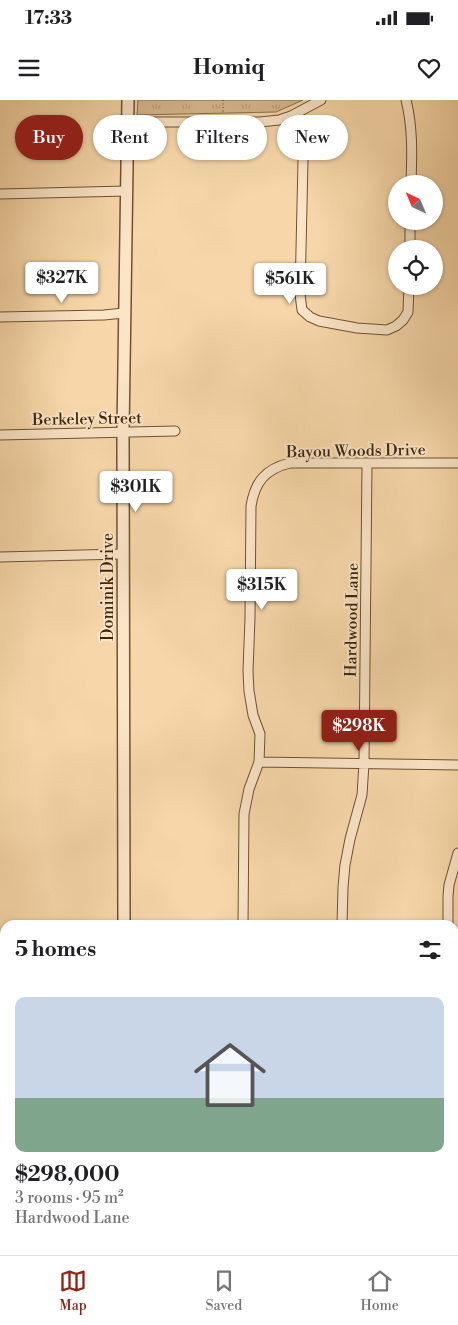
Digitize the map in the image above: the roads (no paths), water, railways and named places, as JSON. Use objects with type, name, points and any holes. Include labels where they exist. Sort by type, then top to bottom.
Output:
[{"type":"street","name":"Dominik Drive","points":[[128,100],[128,115]]},
{"type":"street","points":[[293,115],[321,100]]},
{"type":"street","points":[[406,100],[412,139],[411,175]]},
{"type":"street","points":[[167,122],[260,122],[277,120]]},
{"type":"street","name":"Dominik Drive","points":[[124,920],[123,432],[127,160]]},
{"type":"street","points":[[303,160],[300,294],[302,310],[310,317],[319,321],[357,328],[387,330],[396,326],[408,312],[409,295]]},
{"type":"street","points":[[0,194],[127,191]]},
{"type":"street","points":[[0,317],[124,313]]},
{"type":"street","name":"Berkeley Street","points":[[0,436],[175,431]]},
{"type":"street","name":"Bayou Woods Drive","points":[[243,920],[244,814],[249,789],[259,762],[260,734],[253,715],[248,691],[251,506],[258,483],[273,469],[290,463],[458,463]]},
{"type":"street","name":"Hardwood Lane","points":[[342,920],[345,865],[362,795],[364,764],[367,464]]},
{"type":"street","points":[[0,557],[123,554]]},
{"type":"street","points":[[259,762],[458,765]]},
{"type":"street","points":[[448,920],[449,885],[458,853]]}]
